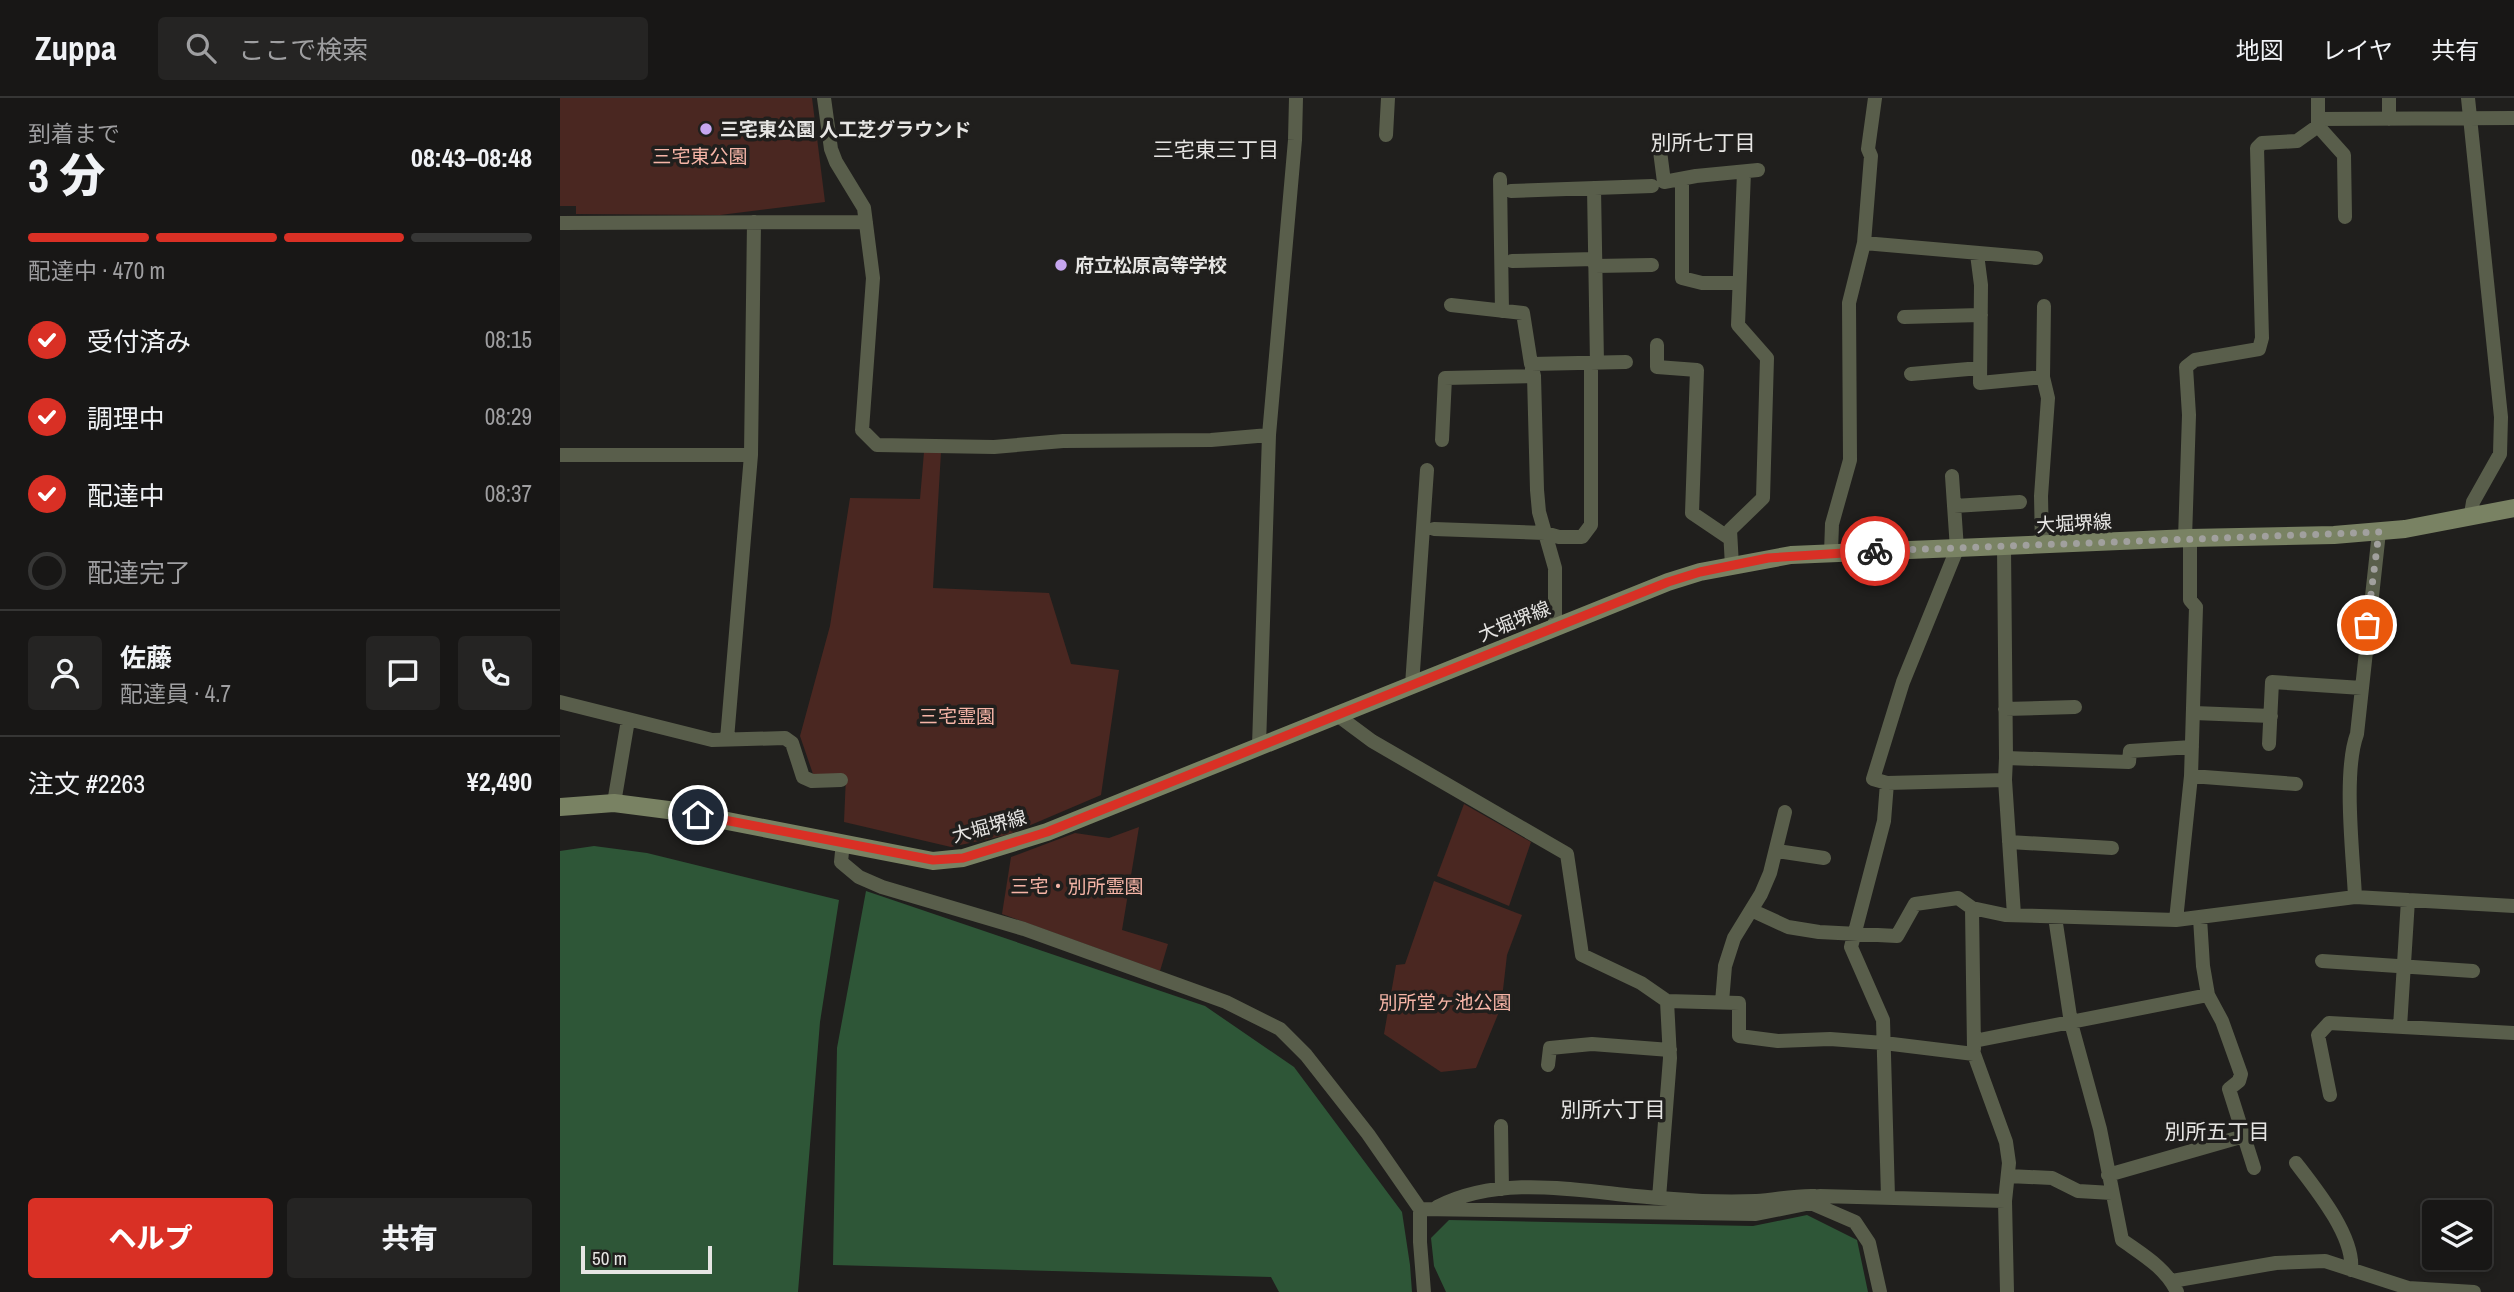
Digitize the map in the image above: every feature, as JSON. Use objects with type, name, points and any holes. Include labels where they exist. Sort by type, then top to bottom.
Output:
[{"type":"main road","name":"大堀堺線","points":[[560,807],[614,803],[676,811],[933,860],[963,858],[1047,832],[1668,582],[1732,566],[1779,557],[1831,553],[2379,532],[2514,508]]},
{"type":"street","points":[[824,98],[831,149],[864,208],[873,278],[862,430],[877,445],[994,447],[1063,441],[1211,440],[1269,435]]},
{"type":"street","points":[[1259,746],[1269,435],[1294,153],[1296,98]]},
{"type":"street","points":[[1386,135],[1388,98]]},
{"type":"street","points":[[1831,553],[1832,524],[1850,460],[1849,303],[1864,243],[1871,156],[1868,149],[1875,98]]},
{"type":"street","points":[[2318,98],[2318,122],[2344,155],[2345,217]]},
{"type":"street","points":[[2389,98],[2389,120]]},
{"type":"street","points":[[2468,98],[2501,417],[2500,454],[2473,502],[2471,514]]},
{"type":"street","points":[[2176,920],[2192,747],[2196,607],[2190,600],[2189,415],[2186,367],[2195,360],[2259,349],[2262,338],[2257,148],[2262,143],[2298,141],[2318,122],[2514,118]]},
{"type":"street","points":[[1660,151],[1664,182],[1751,171],[1739,284],[1738,325],[1767,358],[1763,498],[1730,530],[1732,566]]},
{"type":"street","points":[[1500,179],[1502,311]]},
{"type":"street","points":[[1682,179],[1682,278],[1702,284],[1739,284]]},
{"type":"street","points":[[1511,191],[1652,186]]},
{"type":"street","points":[[1434,529],[1581,537],[1591,525],[1594,188]]},
{"type":"street","points":[[727,739],[751,455],[754,222]]},
{"type":"street","points":[[560,223],[866,222]]},
{"type":"street","points":[[1864,243],[2036,258]]},
{"type":"street","points":[[1977,254],[1981,314],[1980,383],[2043,377]]},
{"type":"street","points":[[1511,261],[1652,265]]},
{"type":"street","points":[[1451,305],[1523,313],[1532,370],[1539,512],[1555,568],[1555,627]]},
{"type":"street","points":[[2042,545],[2041,496],[2048,398],[2043,377],[2044,306]]},
{"type":"street","points":[[1904,317],[1981,314]]},
{"type":"street","points":[[1657,345],[1657,367],[1697,370],[1692,513],[1729,538]]},
{"type":"street","points":[[1442,440],[1446,378],[1626,362]]},
{"type":"street","points":[[1911,374],[1980,368]]},
{"type":"street","points":[[560,455],[751,455]]},
{"type":"street","points":[[1412,685],[1427,470]]},
{"type":"street","points":[[1952,476],[1956,549],[1903,682],[1873,779],[1887,783],[2005,780]]},
{"type":"street","points":[[1954,506],[2020,502]]},
{"type":"street","points":[[2355,897],[2350,772],[2379,532]]},
{"type":"street","points":[[2004,547],[2005,780],[2014,915]]},
{"type":"street","points":[[2269,744],[2272,682],[2362,688]]},
{"type":"street","points":[[560,702],[712,740],[785,738],[792,743],[803,777],[812,781],[841,780]]},
{"type":"street","points":[[2005,709],[2075,707]]},
{"type":"street","points":[[2194,713],[2271,716]]},
{"type":"street","points":[[1336,715],[1372,741],[1567,853],[1582,955],[1641,983],[1667,1001],[1738,1003],[1739,1036],[1778,1041],[1830,1039],[1974,1047],[2071,1023],[2208,995]]},
{"type":"street","points":[[614,803],[628,720]]},
{"type":"street","points":[[2006,758],[2129,762],[2130,751],[2192,747]]},
{"type":"street","points":[[2190,776],[2296,784]]},
{"type":"street","points":[[1887,783],[1884,821],[1851,947],[1882,1020],[1888,1197]]},
{"type":"street","points":[[1722,1002],[1725,966],[1734,938],[1770,873],[1785,812]]},
{"type":"street","points":[[843,842],[841,862],[859,877],[882,887],[1024,929],[1226,1002],[1280,1028],[1306,1055],[1426,1209],[1420,1242],[1424,1292]]},
{"type":"street","points":[[2009,842],[2112,848]]},
{"type":"street","points":[[1777,851],[1824,859]]},
{"type":"street","points":[[1751,910],[1788,927],[1897,936],[1915,904],[1958,898],[1972,908],[2014,915],[2176,920],[2355,897],[2514,906]]},
{"type":"street","points":[[2400,1027],[2408,900]]},
{"type":"street","points":[[1972,908],[1974,1047],[2006,1142],[2009,1163],[2005,1201],[2007,1292]]},
{"type":"street","points":[[2055,918],[2071,1023],[2100,1129],[2122,1240],[2154,1263],[2174,1286],[2276,1263],[2325,1261],[2408,1289],[2474,1292]]},
{"type":"street","points":[[2200,918],[2208,995],[2222,1021],[2241,1074],[2239,1082],[2229,1089],[2254,1168]]},
{"type":"street","points":[[2322,961],[2473,971]]},
{"type":"street","points":[[1659,1198],[1670,1050],[1667,1001]]},
{"type":"street","points":[[2330,1096],[2318,1035],[2329,1023],[2514,1033]]},
{"type":"street","points":[[1548,1065],[1550,1048],[1592,1044],[1670,1050]]},
{"type":"street","points":[[1501,1126],[1502,1189]]},
{"type":"street","points":[[2108,1175],[2244,1136]]},
{"type":"street","points":[[2296,1163],[2326,1202],[2353,1256],[2351,1270]]},
{"type":"street","points":[[2008,1176],[2052,1178],[2078,1191],[2112,1193]]},
{"type":"street","points":[[1426,1209],[1482,1190],[1542,1187],[1659,1198],[1758,1201],[1796,1195],[1815,1199],[1855,1222],[1869,1242],[1880,1292]]},
{"type":"street","points":[[1590,1210],[1592,1191]]},
{"type":"street","points":[[1426,1209],[1756,1214],[1815,1199],[1888,1197],[2005,1201]]},
{"type":"green space","name":"三宅東公園","points":[[560,98],[812,98],[825,202],[720,215],[576,214],[576,206],[560,206]]},
{"type":"green space","name":"三宅霊園","points":[[924,452],[941,452],[933,588],[1049,593],[1071,664],[1119,670],[1101,795],[1007,835],[951,847],[844,822],[846,776],[813,774],[800,736],[830,626],[850,498],[920,499]]},
{"type":"green space","points":[[1464,804],[1531,842],[1509,906],[1437,876]]},
{"type":"green space","name":"三宅・別所霊園","points":[[1139,827],[1122,930],[1168,944],[1160,971],[1002,914],[1011,857],[1075,833],[1109,838]]},
{"type":"green space","name":"別所堂ヶ池公園","points":[[1434,881],[1522,915],[1507,955],[1501,1007],[1476,1068],[1441,1072],[1384,1034],[1396,965],[1405,964]]},
{"type":"shaded area","points":[[594,846],[647,853],[839,900],[820,1022],[798,1292],[560,1292],[560,851]]},
{"type":"shaded area","points":[[866,891],[1205,1006],[1294,1067],[1402,1212],[1412,1292],[1279,1292],[1271,1277],[833,1265],[837,1048]]},
{"type":"shaded area","points":[[1807,1215],[1857,1240],[1868,1292],[1446,1292],[1434,1266],[1431,1238],[1449,1220],[1753,1226]]},
{"type":"way so far","points":[[1875,551],[2379,532],[2367,625]]},
{"type":"place","name":"三宅東公園 人工芝グラウンド","points":[[706,129]]},
{"type":"place","name":"府立松原高等学校","points":[[1061,265]]},
{"type":"district","name":"別所七丁目","points":[[1703,142]]},
{"type":"district","name":"三宅東三丁目","points":[[1216,149]]},
{"type":"district","name":"別所六丁目","points":[[1613,1109]]},
{"type":"district","name":"別所五丁目","points":[[2217,1131]]},
{"type":"route","points":[[698,815],[933,860],[963,858],[1047,832],[1668,582],[1700,572],[1768,558],[1875,551]]}]
